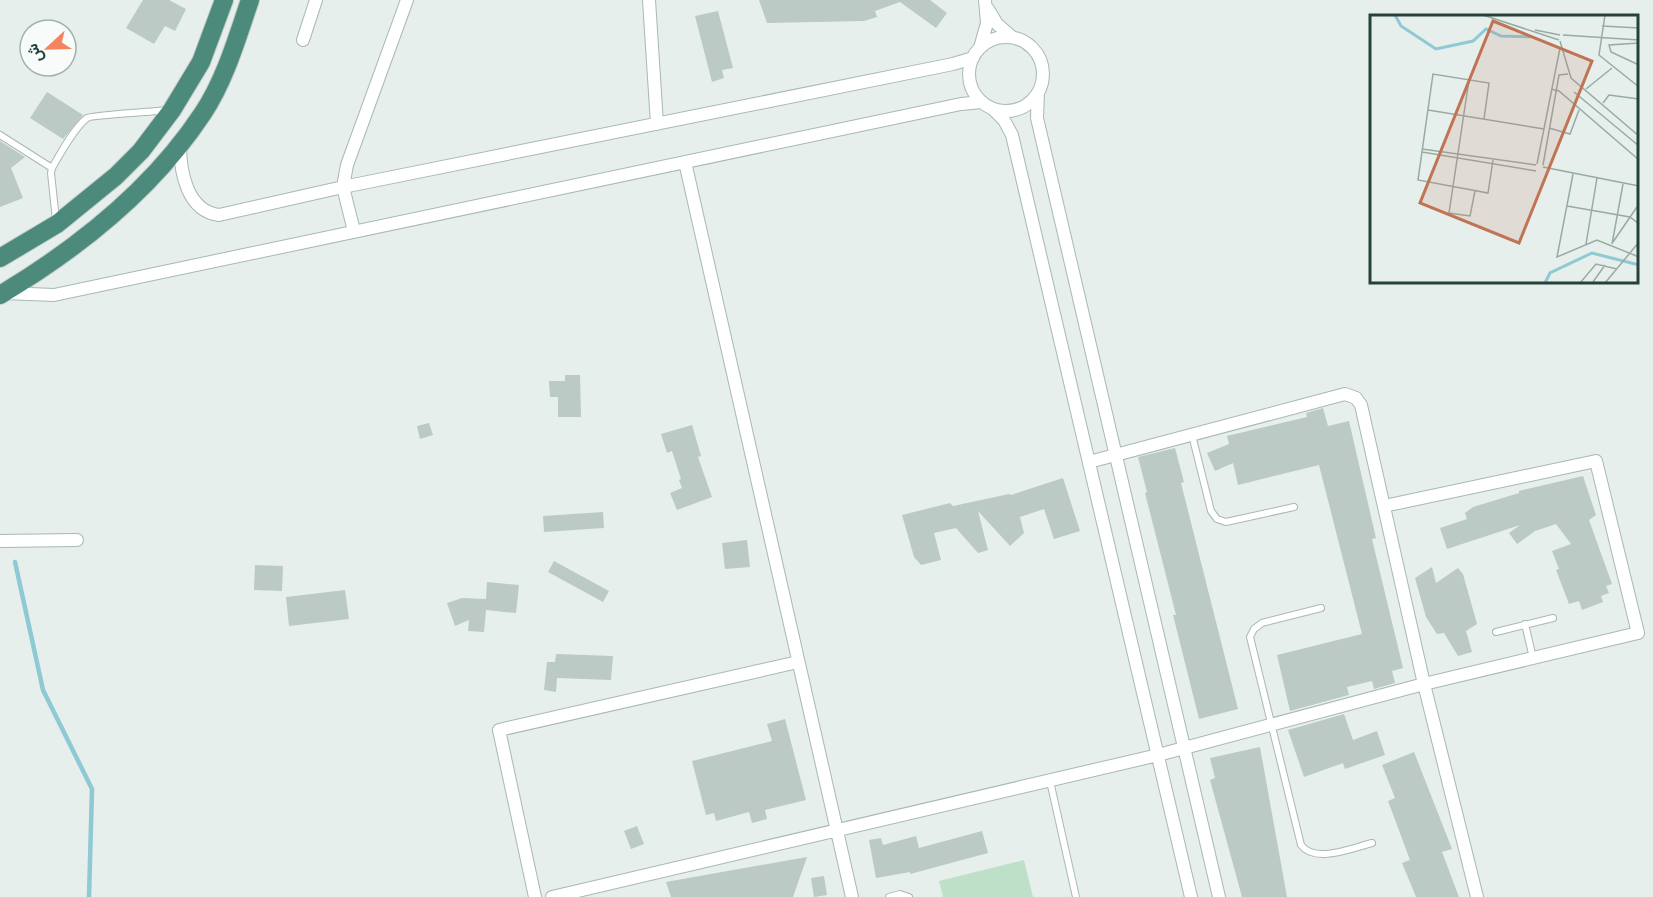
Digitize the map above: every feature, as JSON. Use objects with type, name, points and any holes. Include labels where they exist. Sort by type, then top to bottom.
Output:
[{"type":"highway","points":[[0,258],[57,224],[116,176],[141,151],[172,110],[201,62],[224,0]]},
{"type":"highway","points":[[1,295],[86,236],[117,210],[163,165],[204,112],[222,75],[250,0]]},
{"type":"street","points":[[303,40],[316,0]]},
{"type":"street","points":[[354,231],[343,187],[350,154],[407,0]]},
{"type":"street","points":[[650,0],[657,124]]},
{"type":"street","points":[[986,3],[997,24],[1012,37],[1033,48],[1043,70],[1038,93],[1037,118],[1219,897]]},
{"type":"street","points":[[986,3],[986,32],[970,69],[970,81],[975,93],[1004,120],[1012,135],[1191,897]]},
{"type":"street","points":[[180,144],[181,168],[188,189],[200,209],[219,215],[343,187],[942,66],[976,53],[989,41],[1012,37]]},
{"type":"street","points":[[1,295],[54,295],[961,104],[988,105],[1006,111],[1018,109],[1029,103],[1038,93]]},
{"type":"street","points":[[685,162],[852,897]]},
{"type":"street","points":[[1089,462],[1345,394],[1356,398],[1361,405],[1424,684],[1477,897]]},
{"type":"street","points":[[552,897],[1158,755],[1424,684],[1638,633],[1596,461],[1384,506]]},
{"type":"street","points":[[0,541],[77,540]]},
{"type":"street","points":[[535,897],[499,730],[798,662]]},
{"type":"lane","points":[[57,224],[51,181],[52,168],[86,118],[96,115],[129,115],[172,110]]},
{"type":"lane","points":[[0,135],[52,168]]},
{"type":"lane","points":[[1192,435],[1211,511],[1217,519],[1227,522],[1294,507]]},
{"type":"lane","points":[[1321,608],[1262,622],[1250,637],[1299,839],[1304,849],[1314,855],[1319,855],[1372,843]]},
{"type":"lane","points":[[1496,632],[1553,618]]},
{"type":"lane","points":[[1525,624],[1533,658]]},
{"type":"lane","points":[[1050,780],[1076,897]]},
{"type":"lane","points":[[889,897],[900,894],[909,897]]},
{"type":"green space","points":[[1024,860],[1033,897],[943,897],[939,881]]},
{"type":"building","points":[[143,0],[169,0],[186,9],[175,31],[165,26],[154,44],[126,28]]},
{"type":"building","points":[[759,0],[930,0],[947,13],[936,28],[900,2],[875,11],[877,17],[864,21],[767,23]]},
{"type":"building","points":[[718,11],[733,68],[722,70],[724,78],[712,82],[695,16]]},
{"type":"building","points":[[47,92],[83,115],[63,139],[30,118]]},
{"type":"building","points":[[0,141],[25,157],[11,168],[23,198],[0,207]]},
{"type":"building","points":[[565,375],[580,375],[581,417],[558,417],[558,397],[550,397],[549,381],[565,381]]},
{"type":"building","points":[[1323,408],[1328,426],[1349,421],[1376,538],[1372,539],[1403,668],[1392,671],[1395,683],[1374,689],[1372,681],[1347,687],[1349,695],[1290,711],[1277,655],[1362,634],[1319,465],[1238,485],[1233,463],[1215,471],[1207,453],[1229,444],[1227,436],[1307,417],[1306,413]]},
{"type":"building","points":[[429,423],[433,435],[420,439],[417,426]]},
{"type":"building","points":[[692,425],[701,456],[698,457],[712,497],[677,510],[670,493],[682,488],[679,480],[681,479],[672,451],[667,453],[661,434]]},
{"type":"building","points":[[1175,448],[1184,482],[1181,483],[1238,709],[1199,719],[1138,457]]},
{"type":"building","points":[[1583,476],[1596,515],[1589,520],[1612,584],[1606,586],[1609,593],[1601,596],[1603,602],[1582,610],[1579,601],[1569,604],[1556,570],[1559,569],[1552,551],[1571,544],[1556,524],[1535,531],[1517,544],[1509,533],[1520,525],[1447,549],[1440,528],[1467,519],[1465,513],[1473,507],[1519,493],[1519,491]]},
{"type":"building","points":[[1063,478],[1080,531],[1054,539],[1044,509],[1020,517],[1024,533],[1010,546],[978,511],[988,550],[978,553],[956,528],[934,533],[941,560],[921,565],[914,557],[902,515],[950,503],[953,506],[1011,495]]},
{"type":"building","points":[[603,512],[604,528],[544,532],[543,516]]},
{"type":"building","points":[[747,540],[750,567],[725,569],[722,543]]},
{"type":"building","points":[[554,561],[609,591],[603,602],[548,572]]},
{"type":"building","points":[[255,565],[283,566],[282,591],[254,590]]},
{"type":"building","points":[[1432,567],[1436,583],[1458,568],[1463,574],[1477,624],[1466,631],[1472,652],[1458,656],[1444,633],[1437,634],[1426,617],[1415,578]]},
{"type":"building","points":[[487,582],[519,585],[516,613],[486,610],[484,632],[468,631],[469,620],[455,626],[447,603],[462,598],[486,599]]},
{"type":"building","points":[[345,590],[349,619],[289,626],[286,597]]},
{"type":"building","points":[[556,654],[613,656],[611,680],[557,678],[556,692],[544,690],[547,662],[555,662]]},
{"type":"building","points":[[1344,714],[1353,740],[1377,731],[1385,755],[1345,769],[1343,763],[1304,777],[1288,730]]},
{"type":"building","points":[[785,719],[806,800],[765,810],[767,819],[752,823],[749,812],[716,821],[714,813],[706,815],[692,761],[772,741],[767,724]]},
{"type":"building","points":[[1260,747],[1287,897],[1242,897],[1210,780],[1215,778],[1210,758]]},
{"type":"building","points":[[1414,752],[1452,849],[1442,852],[1459,897],[1416,897],[1402,863],[1410,860],[1388,801],[1395,798],[1382,765]]},
{"type":"building","points":[[637,826],[644,844],[631,849],[624,831]]},
{"type":"building","points":[[982,831],[988,853],[910,874],[910,872],[876,878],[869,840],[881,838],[883,845],[916,836],[919,848]]},
{"type":"building","points":[[807,857],[793,897],[671,897],[666,882]]},
{"type":"building","points":[[824,876],[827,895],[814,897],[811,878]]},
{"type":"waterway","points":[[15,562],[43,690],[92,789],[89,897]]}]
